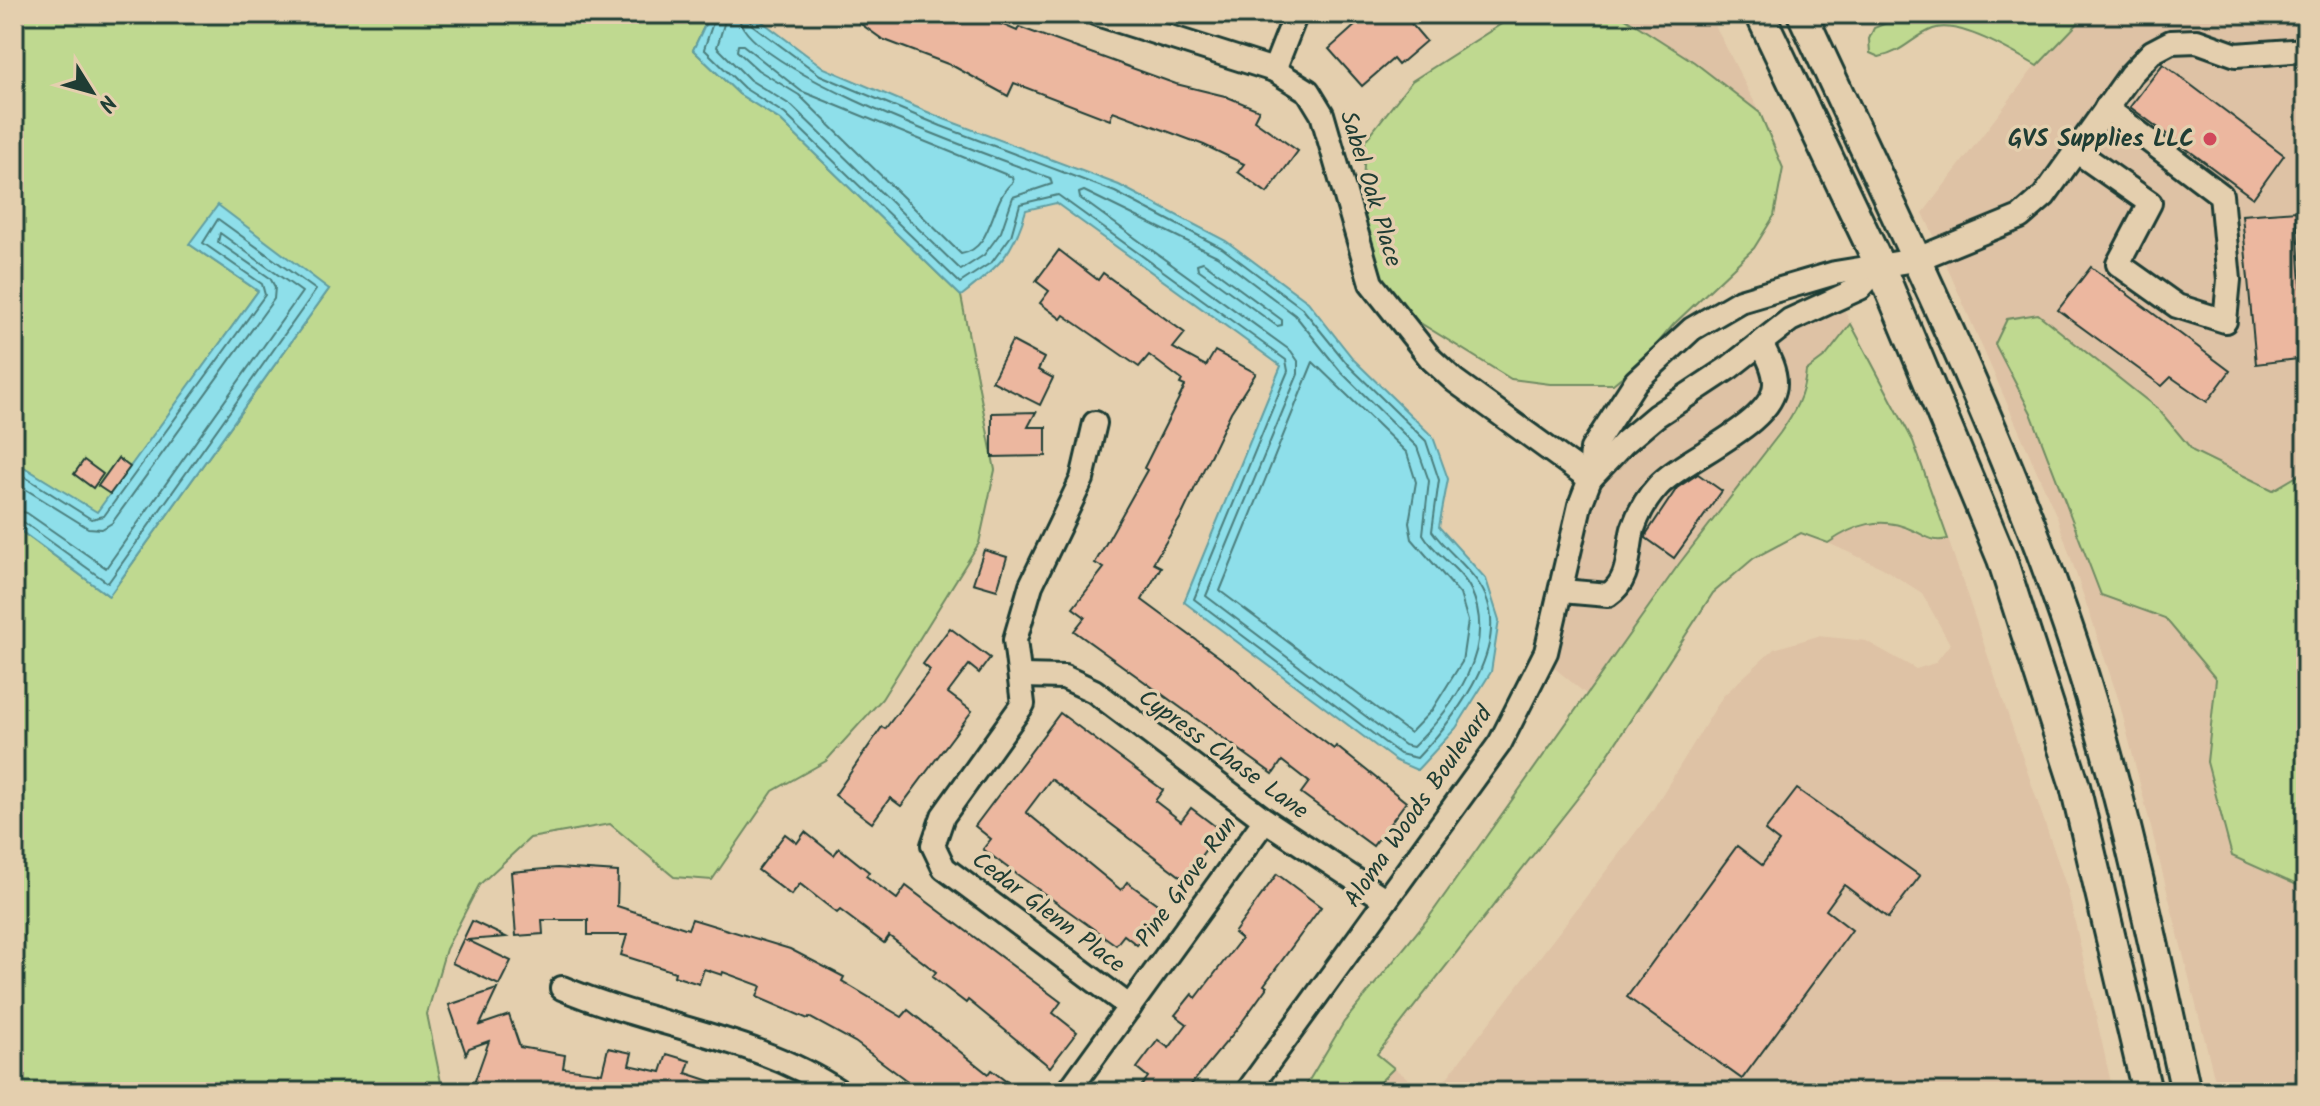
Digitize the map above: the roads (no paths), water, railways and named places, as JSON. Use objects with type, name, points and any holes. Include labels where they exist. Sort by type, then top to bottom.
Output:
[{"type":"main road","points":[[1760,14],[1880,266],[2002,559],[2053,710],[2093,857],[2147,1092]]},
{"type":"main road","points":[[1802,14],[2035,533],[2089,688],[2133,851],[2186,1092]]},
{"type":"street","name":"Sabel Oak Place","points":[[1097,14],[1274,70],[1308,91],[1322,114],[1371,283],[1431,359],[1455,381],[1590,479]]},
{"type":"street","points":[[1274,70],[1296,14]]},
{"type":"street","name":"Aloma Woods Boulevard","points":[[1247,1092],[1500,743],[1546,652],[1580,505],[1590,479],[1592,449],[1636,381],[1692,329],[1740,301],[1835,273],[1915,260],[2020,217],[2044,196],[2106,108],[2152,52],[2171,42],[2197,41],[2236,55],[2304,45]]},
{"type":"street","points":[[2076,151],[2150,203],[2118,264],[2177,306],[2225,321],[2229,280],[2221,195],[2106,108]]},
{"type":"street","name":"Aloma Woods Boulevard","points":[[1590,479],[1641,428],[1790,320],[1860,288],[1880,266]]},
{"type":"street","points":[[1562,591],[1608,595],[1615,591],[1627,570],[1634,525],[1657,487],[1679,467],[1753,421],[1767,406],[1775,384],[1761,343]]},
{"type":"street","name":"Cedar Glenn Place","points":[[1095,423],[1082,479],[1031,585],[1015,640],[1022,676],[1023,704],[943,816],[933,845],[944,868],[1130,1007]]},
{"type":"street","name":"Cypress Chase Lane","points":[[1022,676],[1064,677],[1094,691],[1265,820],[1386,900]]},
{"type":"street","name":"Pine Grove Run","points":[[1068,1092],[1265,820]]},
{"type":"street","points":[[562,988],[616,1011],[746,1045],[840,1092]]},
{"type":"water","points":[[710,14],[752,14],[824,68],[944,119],[1119,185],[1226,241],[1308,302],[1354,360],[1433,437],[1448,479],[1439,527],[1486,579],[1499,620],[1491,672],[1456,728],[1417,770],[1396,761],[1184,602],[1281,366],[1056,203],[1026,210],[1010,249],[985,277],[961,296],[780,120],[739,94],[693,50]]},
{"type":"water","points":[[218,205],[329,289],[109,596],[14,526],[14,461],[97,512],[258,291],[189,244]]},
{"type":"place","name":"GVS Supplies LLC","points":[[2210,139]]}]
